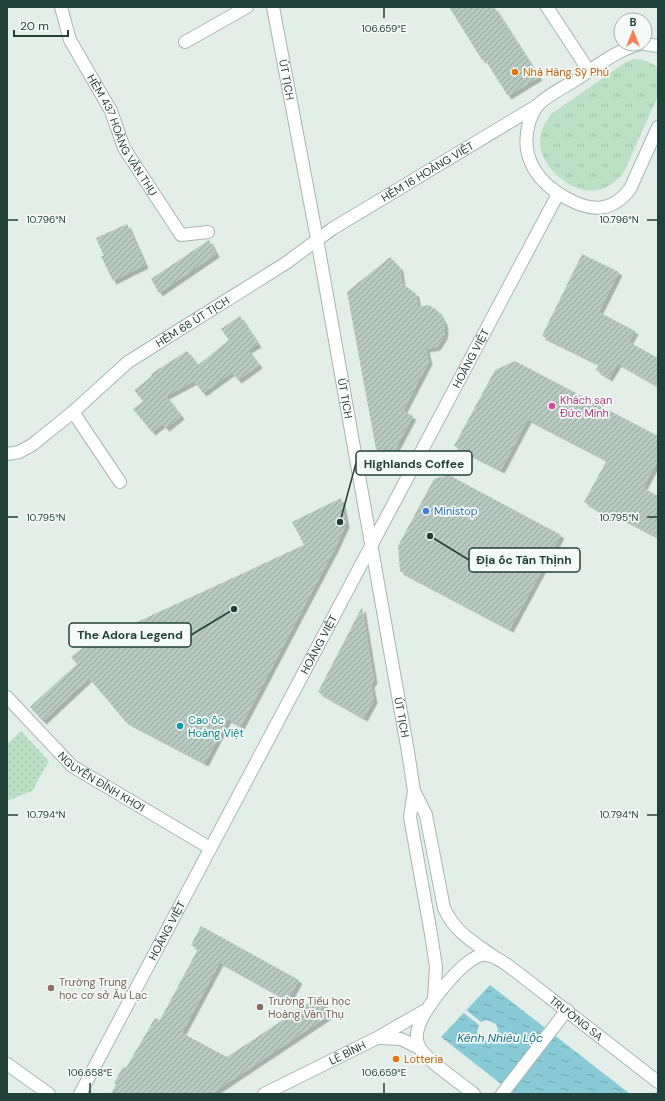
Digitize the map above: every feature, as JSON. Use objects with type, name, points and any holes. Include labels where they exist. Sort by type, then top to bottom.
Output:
[{"type":"street","name":"HẺM 437 HOÀNG VĂN THỤ","points":[[61,7],[70,40],[111,111],[124,148],[181,235],[208,232]]},
{"type":"street","points":[[186,42],[247,7]]},
{"type":"street","name":"ÚT TỊCH","points":[[273,7],[317,239],[414,791],[426,815],[444,908]]},
{"type":"street","points":[[547,7],[589,71]]},
{"type":"street","points":[[618,52],[538,105],[527,130],[527,153],[542,181],[558,194],[589,208],[602,208],[623,198],[630,190],[658,127]]},
{"type":"street","name":"HẺM 16 HOÀNG VIỆT","points":[[317,239],[466,147],[538,105]]},
{"type":"street","name":"HOÀNG VIỆT","points":[[80,1094],[558,194]]},
{"type":"street","name":"HẺM 68 ÚT TỊCH","points":[[7,454],[19,452],[32,445],[73,412],[128,362],[286,263],[317,239]]},
{"type":"street","points":[[73,412],[120,482]]},
{"type":"street","name":"NGUYỄN ĐÌNH KHƠI","points":[[7,697],[72,766],[210,848]]},
{"type":"street","name":"ÚT TỊCH","points":[[414,791],[410,817],[436,968],[431,1003]]},
{"type":"street","name":"TRƯỜNG SA","points":[[444,908],[452,923],[463,936],[518,972],[658,1082]]},
{"type":"street","points":[[419,1048],[417,1032],[420,1022],[431,1003],[471,960],[483,955],[494,957]]},
{"type":"street","name":"LÊ BÌNH","points":[[264,1094],[377,1038],[418,1015],[431,1003]]},
{"type":"street","points":[[502,1094],[567,1010]]},
{"type":"street","points":[[377,1038],[387,1037],[401,1039],[419,1048],[437,1065],[474,1094]]},
{"type":"street","points":[[7,1064],[49,1094]]},
{"type":"green space","points":[[633,59],[646,61],[658,68],[658,96],[624,172],[612,184],[597,190],[587,190],[568,184],[551,169],[545,161],[541,151],[540,138],[545,124],[551,114],[626,62]]},
{"type":"green space","points":[[21,731],[49,761],[32,791],[7,801],[7,744]]},
{"type":"water","name":"Kênh Nhiêu Lộc","points":[[490,985],[630,1094],[514,1094],[441,1037]]},
{"type":"pier","points":[[466,1010],[481,1022],[487,1020],[496,1024],[498,1030],[494,1039],[487,1041],[481,1038],[477,1032],[479,1025],[464,1013]]},
{"type":"building","points":[[449,7],[494,7],[539,77],[508,96],[484,58],[482,60]]},
{"type":"building","points":[[127,224],[145,265],[113,281],[101,256],[104,256],[96,238]]},
{"type":"building","points":[[209,240],[216,254],[159,293],[151,279]]},
{"type":"building","points":[[582,254],[619,272],[599,312],[635,331],[629,342],[658,358],[658,386],[618,363],[609,378],[596,370],[599,364],[542,336]]},
{"type":"building","points":[[390,257],[400,268],[402,283],[416,294],[418,307],[429,305],[438,311],[444,322],[445,330],[444,336],[437,347],[426,349],[429,361],[403,411],[413,416],[391,457],[376,449],[347,292]]},
{"type":"building","points":[[240,316],[258,344],[248,350],[259,365],[238,380],[232,372],[203,393],[194,381],[166,396],[181,416],[166,428],[162,424],[152,432],[133,409],[143,401],[134,390],[152,376],[151,374],[187,351],[198,365],[229,340],[221,329]]},
{"type":"building","points":[[515,361],[658,436],[658,460],[643,488],[658,496],[658,537],[614,514],[612,518],[584,502],[607,460],[528,419],[501,470],[454,446],[495,370]]},
{"type":"building","points":[[449,475],[561,535],[510,629],[400,571],[398,546],[434,479]]},
{"type":"building","points":[[341,498],[346,524],[336,546],[241,726],[228,719],[205,763],[125,721],[89,678],[43,721],[30,707],[77,664],[71,657],[85,646],[304,545],[292,522]]},
{"type":"building","points":[[362,607],[374,680],[371,684],[374,700],[364,718],[318,692]]},
{"type":"building","points":[[201,926],[299,980],[288,1000],[220,962],[182,1033],[227,1057],[319,996],[331,1014],[211,1094],[111,1094],[116,1084],[114,1083],[123,1067],[126,1068],[155,1018],[160,1020],[198,949],[191,945]]},
{"type":"place","name":"Nhà Hàng Sỹ Phú","points":[[515,72]]},
{"type":"place","name":"Khách sạn Đức Minh","points":[[552,406]]},
{"type":"place","name":"Ministop","points":[[426,511]]},
{"type":"place","name":"Highlands Coffee","points":[[340,522]]},
{"type":"place","name":"Địa ốc Tân Thịnh","points":[[430,536]]},
{"type":"place","name":"The Adora Legend","points":[[234,609]]},
{"type":"place","name":"Cao ốc Hoàng Việt","points":[[180,726]]},
{"type":"place","name":"Trường Trung học cơ sở Âu Lạc","points":[[51,988]]},
{"type":"place","name":"Trường Tiểu học Hoàng Văn Thụ","points":[[260,1007]]},
{"type":"place","name":"Lotteria","points":[[396,1059]]}]
